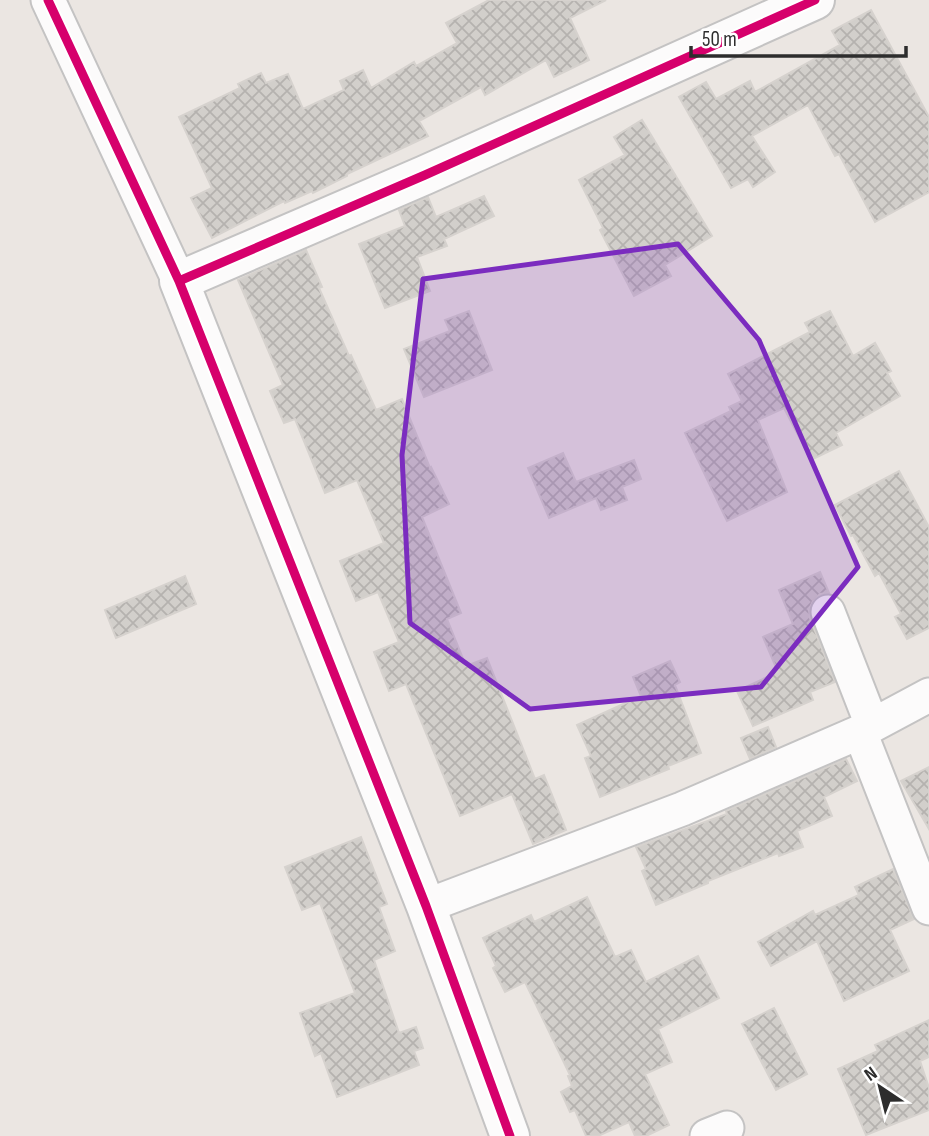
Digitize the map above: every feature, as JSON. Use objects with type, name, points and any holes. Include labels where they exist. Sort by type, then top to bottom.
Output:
[{"type":"street","points":[[48,0],[179,281],[426,906],[510,1136]]},
{"type":"street","points":[[179,281],[425,175],[815,0]]},
{"type":"street","points":[[828,612],[929,908]]},
{"type":"street","points":[[426,906],[682,809],[866,729],[929,695]]},
{"type":"highlighted area","points":[[678,244],[759,340],[858,567],[761,687],[530,709],[410,623],[402,455],[423,279]]},
{"type":"building","points":[[489,0],[606,0],[570,18],[589,60],[554,77],[546,60],[485,95],[481,87],[419,121],[428,136],[313,193],[312,191],[285,203],[284,201],[212,238],[191,198],[212,188],[179,117],[240,88],[238,84],[261,73],[266,83],[288,74],[303,109],[344,90],[340,81],[363,70],[371,88],[414,62],[416,66],[457,43],[446,23]]},
{"type":"building","points":[[871,10],[929,117],[929,192],[875,222],[839,154],[835,156],[808,105],[752,136],[775,172],[753,187],[748,179],[731,188],[679,97],[706,82],[716,99],[750,81],[755,92],[840,45],[832,31]]},
{"type":"building","points":[[642,120],[712,236],[665,265],[671,276],[634,296],[600,230],[603,228],[579,180],[625,155],[614,137]]},
{"type":"building","points":[[484,196],[494,216],[444,239],[447,246],[417,257],[430,291],[385,308],[359,244],[405,226],[399,210],[428,197],[436,217]]},
{"type":"building","points":[[306,250],[322,287],[319,288],[376,410],[402,399],[430,468],[449,504],[422,517],[461,613],[447,619],[466,666],[487,658],[535,779],[544,775],[566,830],[533,844],[512,794],[460,816],[406,684],[389,691],[374,652],[399,642],[378,592],[356,601],[340,561],[384,543],[357,480],[325,493],[295,419],[284,423],[270,391],[283,385],[238,280]]},
{"type":"building","points":[[469,311],[492,370],[424,397],[404,349],[450,331],[445,320]]},
{"type":"building","points":[[830,311],[853,356],[875,343],[891,371],[887,373],[900,396],[836,433],[842,445],[811,460],[784,408],[758,420],[787,492],[727,521],[685,433],[731,411],[729,407],[742,401],[728,374],[810,332],[805,323]]},
{"type":"building","points":[[563,453],[576,482],[634,460],[641,479],[622,487],[627,500],[601,510],[596,498],[549,518],[528,468]]},
{"type":"building","points":[[899,471],[929,527],[929,628],[907,639],[895,617],[901,614],[879,573],[875,576],[835,505]]},
{"type":"building","points":[[820,572],[829,593],[820,594],[813,601],[809,610],[810,618],[835,682],[810,692],[813,700],[753,726],[737,691],[778,672],[763,637],[793,624],[779,590]]},
{"type":"building","points":[[185,576],[196,604],[116,638],[105,610]]},
{"type":"building","points":[[670,661],[680,682],[675,685],[701,753],[600,797],[585,758],[591,756],[577,725],[641,696],[633,677]]},
{"type":"building","points":[[768,727],[776,747],[750,759],[741,738]]},
{"type":"building","points":[[846,759],[857,781],[824,797],[832,816],[797,831],[803,847],[779,856],[778,853],[656,905],[642,871],[646,869],[636,847],[727,814],[726,811]]},
{"type":"building","points":[[929,767],[929,829],[901,781]]},
{"type":"building","points":[[361,837],[387,904],[379,907],[395,951],[374,960],[399,1033],[416,1027],[423,1048],[414,1051],[419,1065],[337,1097],[321,1053],[315,1056],[300,1013],[355,993],[320,903],[302,910],[285,867]]},
{"type":"building","points":[[893,869],[914,919],[890,930],[909,971],[844,1001],[817,941],[771,966],[758,942],[813,911],[815,915],[859,895],[855,887]]},
{"type":"building","points":[[587,897],[615,957],[631,950],[646,982],[698,956],[719,998],[658,1029],[672,1062],[645,1074],[669,1125],[646,1136],[635,1136],[629,1122],[598,1136],[586,1136],[575,1110],[570,1112],[561,1092],[572,1086],[568,1076],[570,1075],[525,982],[505,992],[483,938],[531,915],[534,922]]},
{"type":"building","points":[[774,1008],[807,1074],[776,1090],[742,1024]]},
{"type":"building","points":[[929,1020],[929,1057],[920,1061],[929,1088],[929,1110],[866,1135],[838,1069],[878,1051],[875,1045]]},
{"type":"cycle path","points":[[48,0],[179,281],[426,906],[510,1136]]},
{"type":"cycle path","points":[[179,281],[425,175],[815,0]]}]
